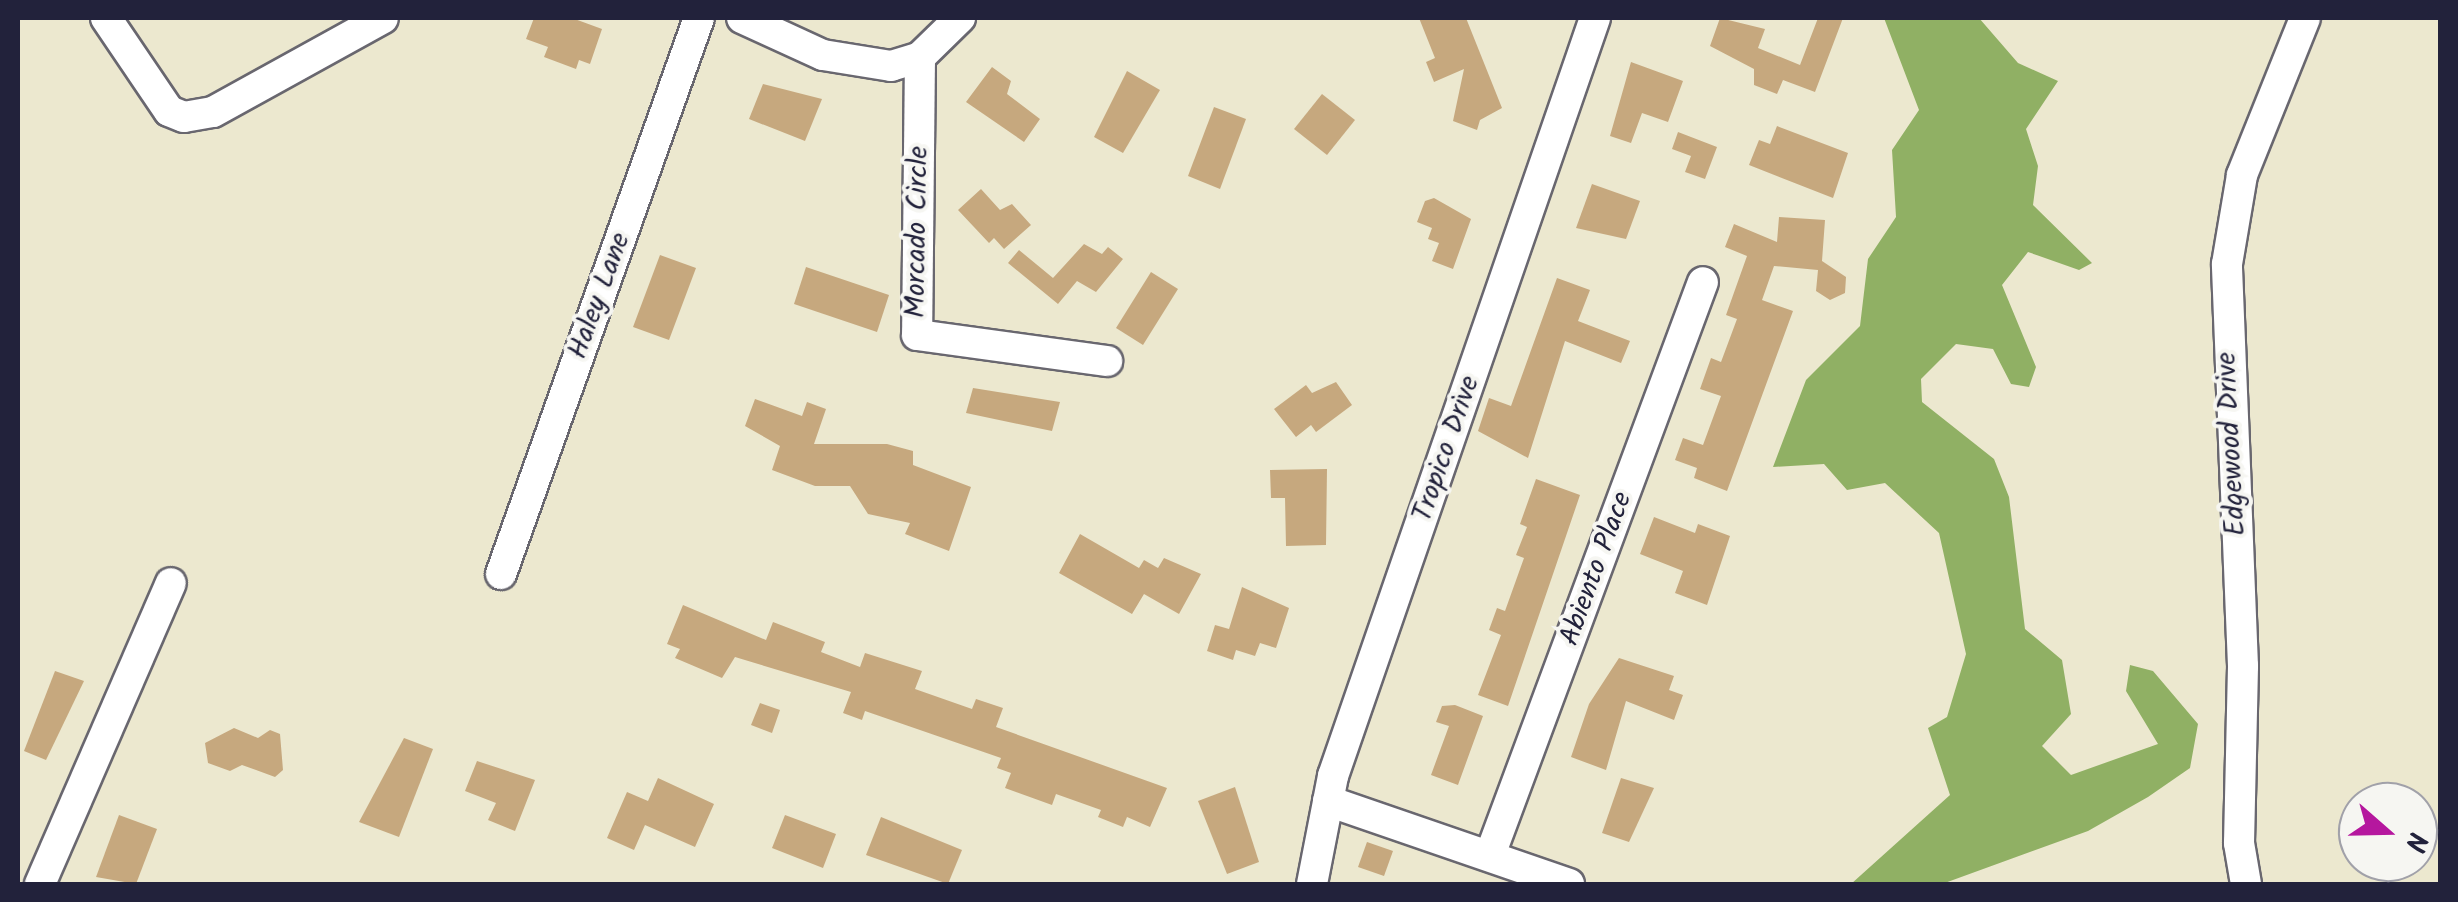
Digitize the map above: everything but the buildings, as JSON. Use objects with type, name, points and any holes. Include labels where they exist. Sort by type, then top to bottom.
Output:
[{"type":"street","points":[[106,18],[169,111],[184,117],[213,112],[383,18]]},
{"type":"street","name":"Haley Lane","points":[[502,574],[699,18]]},
{"type":"street","points":[[742,18],[854,62],[891,66],[920,57],[960,18]]},
{"type":"street","name":"Tropico Drive","points":[[1312,884],[1328,800],[1595,18]]},
{"type":"street","name":"Edgewood Drive","points":[[2246,884],[2239,842],[2243,666],[2227,264],[2242,175],[2305,18]]},
{"type":"street","name":"Morcado Circle","points":[[920,57],[917,335],[1107,361]]},
{"type":"street","name":"Abiento Place","points":[[1490,856],[1703,282]]},
{"type":"street","points":[[40,884],[171,582]]},
{"type":"street","points":[[1328,800],[1569,884]]},
{"type":"green space","points":[[1884,18],[1979,18],[2018,63],[2058,81],[2026,129],[2038,166],[2033,205],[2092,263],[2079,270],[2028,252],[2002,285],[2036,367],[2029,387],[2011,384],[1993,349],[1956,344],[1921,379],[1922,402],[1994,459],[2009,497],[2025,629],[2062,660],[2071,714],[2042,746],[2071,775],[2158,744],[2126,691],[2130,665],[2153,671],[2198,724],[2190,768],[2148,797],[2088,831],[1942,884],[1851,884],[1950,795],[1928,728],[1947,717],[1966,654],[1939,533],[1885,483],[1847,490],[1824,464],[1773,467],[1806,380],[1860,326],[1868,259],[1896,217],[1892,150],[1919,110]]}]
